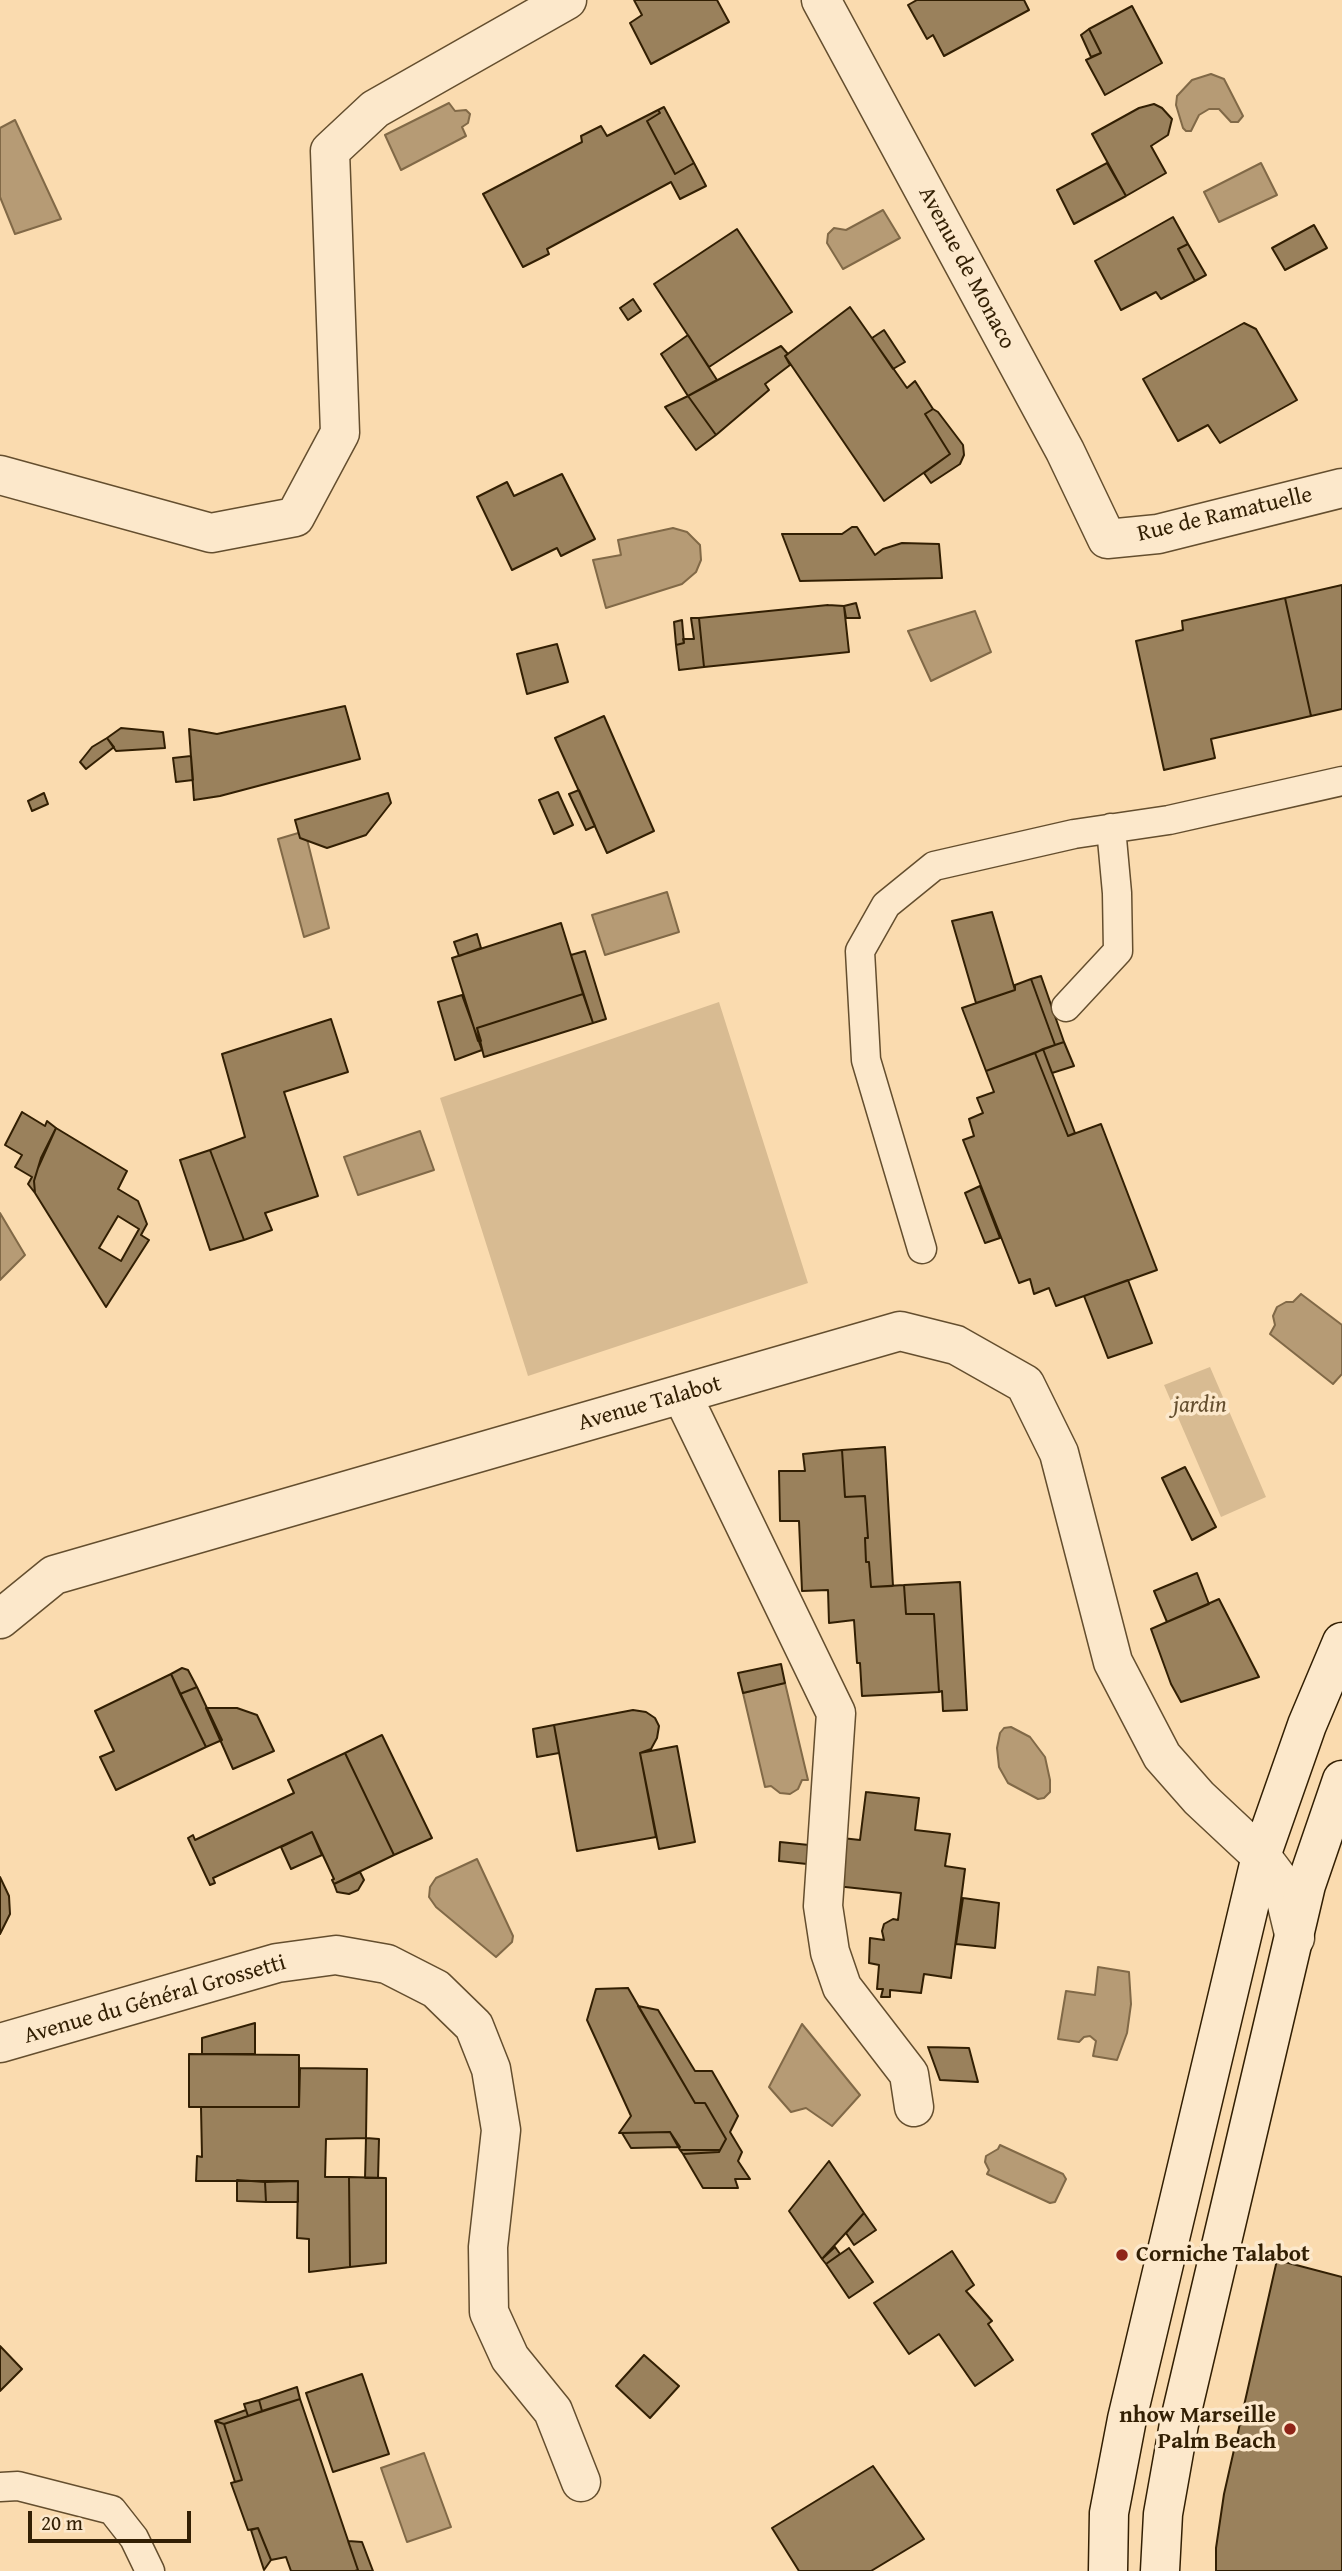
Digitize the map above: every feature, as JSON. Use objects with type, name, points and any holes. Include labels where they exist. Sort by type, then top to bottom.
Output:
[{"type":"street","points":[[0,475],[211,533],[295,517],[340,433],[330,151],[375,109],[568,0]]},
{"type":"street","name":"Avenue de Monaco","points":[[821,0],[1065,451],[1107,539]]},
{"type":"street","name":"Rue de Ramatuelle","points":[[1107,539],[1158,534],[1342,488]]},
{"type":"street","name":"Avenue Talabot","points":[[0,1619],[54,1575],[900,1331],[956,1345],[1025,1384],[1059,1453],[1113,1662],[1161,1756],[1199,1798],[1261,1856],[1282,1884],[1294,1938]]},
{"type":"street","points":[[682,1395],[836,1713],[823,1906],[830,1952],[842,1987],[909,2074],[914,2107]]},
{"type":"street","points":[[1108,2571],[1109,2513],[1127,2419],[1261,1856],[1307,1725],[1342,1642]]},
{"type":"street","points":[[1160,2571],[1163,2514],[1180,2424],[1306,1885],[1342,1780]]},
{"type":"street","name":"Avenue du Général Grossetti","points":[[0,2043],[277,1963],[336,1955],[387,1964],[436,1989],[474,2026],[491,2069],[501,2130],[488,2247],[489,2312],[510,2358],[553,2411],[581,2482]]},
{"type":"lane","points":[[922,1249],[866,1060],[860,951],[886,905],[934,866],[1074,834],[1169,820],[1342,781]]},
{"type":"lane","points":[[1066,1007],[1118,951],[1117,893],[1111,828]]},
{"type":"lane","points":[[0,2487],[18,2486],[112,2510],[134,2538],[150,2571]]},
{"type":"green space","points":[[719,1002],[808,1283],[528,1376],[440,1098]]},
{"type":"green space","name":"jardin","points":[[1210,1367],[1266,1497],[1221,1517],[1164,1385]]},
{"type":"shaded area","points":[[1211,74],[1224,79],[1243,116],[1238,122],[1231,122],[1219,109],[1209,109],[1199,115],[1191,131],[1186,131],[1176,105],[1177,96],[1192,80]]},
{"type":"shaded area","points":[[449,103],[455,111],[466,110],[470,114],[468,123],[462,127],[466,136],[401,170],[385,135]]},
{"type":"shaded area","points":[[15,120],[61,219],[15,234],[0,197],[0,128]]},
{"type":"shaded area","points":[[1261,163],[1277,195],[1219,222],[1204,192]]},
{"type":"shaded area","points":[[883,210],[900,238],[843,269],[827,243],[828,234],[834,228],[846,230]]},
{"type":"shaded area","points":[[673,528],[687,532],[700,545],[701,560],[696,572],[682,584],[606,608],[593,560],[621,555],[618,540]]},
{"type":"shaded area","points":[[975,611],[991,652],[931,681],[908,631]]},
{"type":"shaded area","points":[[305,831],[329,928],[304,937],[278,839]]},
{"type":"shaded area","points":[[667,892],[679,932],[605,955],[592,915]]},
{"type":"shaded area","points":[[420,1131],[434,1170],[358,1195],[344,1157]]},
{"type":"shaded area","points":[[0,1213],[25,1255],[0,1280]]},
{"type":"shaded area","points":[[1301,1294],[1342,1325],[1342,1374],[1333,1384],[1270,1334],[1275,1325],[1273,1316],[1277,1307],[1293,1302]]},
{"type":"shaded area","points":[[785,1683],[808,1780],[802,1780],[798,1789],[790,1794],[780,1793],[771,1786],[765,1787],[743,1693]]},
{"type":"shaded area","points":[[1011,1727],[1030,1737],[1045,1757],[1050,1792],[1044,1798],[1038,1799],[1008,1783],[999,1767],[997,1748],[1000,1733],[1004,1728]]},
{"type":"shaded area","points":[[477,1859],[513,1936],[512,1942],[496,1957],[436,1907],[429,1897],[430,1887],[436,1878]]},
{"type":"shaded area","points":[[1098,1967],[1129,1972],[1131,2004],[1127,2033],[1117,2060],[1093,2056],[1096,2041],[1090,2036],[1079,2042],[1058,2039],[1066,1991],[1095,1995]]},
{"type":"shaded area","points":[[802,2024],[860,2095],[832,2126],[806,2108],[791,2112],[769,2087]]},
{"type":"shaded area","points":[[1000,2145],[1063,2174],[1066,2179],[1055,2202],[1050,2203],[987,2174],[989,2170],[985,2162],[986,2156]]},
{"type":"shaded area","points":[[424,2453],[451,2527],[407,2542],[381,2468]]},
{"type":"building","points":[[634,0],[717,0],[729,22],[651,64],[630,23],[642,15]]},
{"type":"building","points":[[917,0],[1024,0],[1029,10],[944,56],[933,35],[927,39],[908,5]]},
{"type":"building","points":[[1132,6],[1162,63],[1105,95],[1086,60],[1101,53],[1089,29]]},
{"type":"building","points":[[1089,29],[1101,53],[1091,57],[1081,35]]},
{"type":"building","points":[[1154,104],[1172,119],[1168,135],[1151,146],[1166,173],[1126,196],[1092,134],[1139,108]]},
{"type":"building","points":[[664,107],[694,163],[675,174],[647,121]]},
{"type":"building","points":[[658,110],[660,113],[647,121],[675,174],[694,163],[706,186],[680,199],[671,182],[547,249],[549,254],[523,267],[483,194],[582,142],[581,136],[601,126],[607,136]]},
{"type":"building","points":[[1107,163],[1126,196],[1074,224],[1057,190]]},
{"type":"building","points":[[1173,217],[1188,244],[1178,249],[1195,281],[1161,299],[1156,292],[1121,310],[1095,261]]},
{"type":"building","points":[[1314,225],[1327,248],[1285,270],[1272,248]]},
{"type":"building","points":[[737,229],[792,312],[709,367],[654,284]]},
{"type":"building","points":[[1188,244],[1206,275],[1195,281],[1178,249]]},
{"type":"building","points":[[633,299],[641,311],[628,320],[620,308]]},
{"type":"building","points":[[850,307],[907,388],[915,381],[933,409],[925,414],[950,454],[884,501],[785,356]]},
{"type":"building","points":[[1244,323],[1256,329],[1297,400],[1220,443],[1208,425],[1178,441],[1143,379]]},
{"type":"building","points":[[884,330],[905,362],[893,369],[872,338]]},
{"type":"building","points":[[688,335],[717,380],[688,396],[661,354]]},
{"type":"building","points":[[781,346],[788,354],[785,356],[790,365],[765,384],[769,390],[716,435],[688,396]]},
{"type":"building","points":[[688,396],[716,435],[696,450],[665,407]]},
{"type":"building","points":[[933,409],[963,445],[964,455],[960,464],[931,483],[924,473],[950,454],[925,414]]},
{"type":"building","points":[[562,474],[595,539],[561,556],[557,548],[512,570],[477,497],[507,482],[514,496]]},
{"type":"building","points":[[852,527],[857,527],[875,555],[883,549],[902,543],[939,544],[942,578],[800,581],[782,534],[842,534]]},
{"type":"building","points":[[1342,585],[1342,709],[1311,716],[1285,598]]},
{"type":"building","points":[[1285,598],[1311,716],[1211,739],[1215,758],[1164,770],[1136,641],[1183,630],[1182,621]]},
{"type":"building","points":[[856,603],[860,618],[846,618],[844,606]]},
{"type":"building","points":[[828,605],[844,606],[849,652],[704,667],[699,618]]},
{"type":"building","points":[[691,618],[699,618],[704,667],[679,670],[676,645],[684,643],[683,639],[694,639]]},
{"type":"building","points":[[682,620],[684,643],[676,645],[674,622]]},
{"type":"building","points":[[557,644],[568,682],[527,694],[517,654]]},
{"type":"building","points":[[345,706],[360,759],[220,796],[194,800],[189,729],[217,734]]},
{"type":"building","points":[[604,716],[654,831],[607,853],[555,738]]},
{"type":"building","points":[[121,728],[163,732],[165,748],[116,751],[107,738]]},
{"type":"building","points":[[107,738],[114,747],[86,769],[80,762],[92,747]]},
{"type":"building","points":[[191,756],[193,780],[176,782],[173,758]]},
{"type":"building","points":[[579,790],[595,826],[586,830],[569,794]]},
{"type":"building","points":[[558,792],[573,825],[554,834],[539,800]]},
{"type":"building","points":[[44,793],[48,804],[32,811],[28,801]]},
{"type":"building","points":[[388,793],[391,803],[366,835],[327,848],[300,838],[295,820]]},
{"type":"building","points":[[992,912],[1015,990],[976,1003],[952,921]]},
{"type":"building","points":[[561,923],[583,994],[477,1028],[481,1041],[478,1041],[452,958]]},
{"type":"building","points":[[477,934],[481,948],[459,956],[454,942]]},
{"type":"building","points":[[585,951],[606,1019],[593,1023],[571,955]]},
{"type":"building","points":[[1041,976],[1064,1042],[1055,1045],[1031,979]]},
{"type":"building","points":[[1031,979],[1055,1045],[986,1071],[962,1008],[1015,990],[1015,985]]},
{"type":"building","points":[[583,994],[593,1023],[484,1057],[477,1028]]},
{"type":"building","points":[[462,995],[482,1050],[455,1060],[438,1002]]},
{"type":"building","points":[[331,1019],[348,1072],[284,1092],[318,1196],[265,1213],[272,1230],[244,1240],[210,1150],[245,1137],[222,1054]]},
{"type":"building","points":[[1064,1042],[1074,1066],[1052,1073],[1043,1049]]},
{"type":"building","points":[[1043,1049],[1075,1133],[1068,1136],[1035,1053]]},
{"type":"building","points":[[1035,1053],[1068,1136],[1101,1124],[1157,1270],[1056,1306],[1049,1288],[1034,1294],[1030,1279],[1019,1283],[963,1140],[974,1136],[969,1119],[983,1113],[977,1098],[994,1092],[986,1071]]},
{"type":"building","points":[[22,1112],[45,1126],[47,1121],[56,1128],[41,1158],[34,1181],[35,1193],[28,1184],[32,1177],[15,1167],[22,1155],[5,1145]]},
{"type":"building","points":[[56,1128],[127,1171],[118,1189],[138,1201],[147,1224],[141,1235],[149,1240],[106,1307],[35,1193],[34,1181]],"holes":[[[118,1216],[139,1229],[121,1261],[99,1248]]]},
{"type":"building","points":[[210,1150],[244,1240],[210,1250],[180,1160]]},
{"type":"building","points":[[980,1186],[1000,1238],[985,1243],[965,1193]]},
{"type":"building","points":[[1128,1280],[1152,1343],[1108,1358],[1084,1296]]},
{"type":"building","points":[[885,1447],[893,1586],[871,1587],[869,1562],[866,1562],[865,1538],[868,1538],[865,1496],[845,1497],[842,1450]]},
{"type":"building","points":[[842,1450],[845,1497],[865,1496],[868,1538],[865,1538],[866,1562],[869,1562],[871,1587],[904,1585],[906,1614],[934,1614],[939,1692],[862,1696],[854,1620],[829,1623],[828,1590],[802,1591],[799,1521],[780,1521],[779,1471],[805,1471],[803,1454]]},
{"type":"building","points":[[1185,1467],[1216,1527],[1192,1540],[1162,1478]]},
{"type":"building","points":[[1197,1573],[1209,1604],[1167,1622],[1154,1591]]},
{"type":"building","points":[[960,1582],[967,1710],[943,1711],[942,1691],[939,1692],[934,1614],[906,1614],[904,1585]]},
{"type":"building","points":[[1219,1599],[1259,1677],[1181,1702],[1171,1684],[1151,1629]]},
{"type":"building","points":[[781,1664],[785,1683],[743,1693],[738,1673]]},
{"type":"building","points":[[182,1668],[188,1670],[197,1687],[180,1694],[171,1674]]},
{"type":"building","points":[[171,1674],[206,1747],[116,1790],[100,1757],[114,1751],[95,1711]]},
{"type":"building","points":[[197,1687],[222,1740],[206,1747],[180,1694]]},
{"type":"building","points":[[206,1708],[237,1708],[257,1715],[274,1751],[233,1769]]},
{"type":"building","points":[[633,1710],[646,1712],[655,1718],[659,1726],[651,1749],[640,1753],[656,1837],[577,1851],[554,1725]]},
{"type":"building","points":[[554,1725],[559,1753],[537,1757],[533,1729]]},
{"type":"building","points":[[382,1735],[432,1838],[394,1855],[345,1753]]},
{"type":"building","points":[[677,1746],[695,1842],[659,1849],[640,1753]]},
{"type":"building","points":[[345,1753],[394,1855],[334,1884],[312,1832],[213,1878],[215,1883],[210,1885],[188,1838],[193,1835],[195,1840],[294,1793],[288,1780]]},
{"type":"building","points":[[866,1792],[919,1798],[915,1830],[950,1834],[945,1866],[965,1869],[951,1978],[924,1974],[921,1993],[890,1990],[890,1997],[881,1997],[883,1989],[877,1989],[879,1965],[869,1963],[870,1938],[884,1940],[884,1924],[893,1919],[898,1920],[901,1893],[836,1886],[842,1838],[860,1840]]},
{"type":"building","points":[[312,1832],[322,1855],[291,1869],[281,1847]]},
{"type":"building","points":[[780,1842],[809,1845],[807,1864],[779,1861]]},
{"type":"building","points":[[360,1872],[364,1880],[358,1890],[349,1894],[337,1892],[334,1884]]},
{"type":"building","points":[[0,1877],[9,1896],[10,1914],[0,1934]]},
{"type":"building","points":[[963,1898],[999,1903],[995,1948],[956,1944]]},
{"type":"building","points":[[628,1988],[695,2103],[705,2103],[726,2139],[720,2150],[680,2150],[670,2132],[619,2133],[631,2116],[587,2020],[596,1989]]},
{"type":"building","points":[[638,2006],[658,2010],[695,2071],[712,2071],[738,2116],[730,2132],[742,2152],[738,2161],[750,2179],[735,2179],[738,2188],[703,2188],[683,2154],[719,2152],[726,2139],[705,2103],[695,2103]]},
{"type":"building","points":[[255,2023],[255,2054],[202,2054],[202,2038]]},
{"type":"building","points":[[928,2047],[969,2048],[978,2082],[940,2080]]},
{"type":"building","points":[[189,2054],[299,2055],[299,2107],[189,2107]]},
{"type":"building","points":[[300,2068],[367,2069],[366,2138],[326,2139],[325,2177],[349,2177],[350,2267],[309,2272],[309,2239],[297,2238],[298,2181],[196,2181],[197,2156],[202,2157],[201,2107],[299,2107]]},
{"type":"building","points":[[670,2132],[680,2147],[631,2148],[622,2133]]},
{"type":"building","points":[[366,2138],[379,2139],[378,2178],[365,2178]]},
{"type":"building","points":[[680,2150],[720,2150],[683,2154]]},
{"type":"building","points":[[829,2161],[864,2213],[822,2259],[789,2211]]},
{"type":"building","points":[[349,2177],[386,2178],[386,2263],[350,2267]]},
{"type":"building","points":[[237,2180],[265,2182],[266,2202],[237,2201]]},
{"type":"building","points":[[298,2181],[298,2202],[266,2202],[265,2182]]},
{"type":"building","points":[[864,2213],[876,2230],[854,2245],[846,2233]]},
{"type":"building","points":[[835,2247],[840,2254],[826,2264],[822,2259]]},
{"type":"building","points":[[849,2248],[873,2282],[849,2298],[826,2264]]},
{"type":"building","points":[[952,2251],[974,2285],[966,2291],[992,2321],[988,2324],[1013,2360],[975,2386],[939,2334],[909,2354],[874,2303]]},
{"type":"building","name":"nhow Marseille Palm Beach","points":[[1277,2260],[1342,2277],[1342,2571],[1216,2571],[1216,2548],[1224,2494]]},
{"type":"building","points":[[0,2346],[22,2369],[0,2391]]},
{"type":"building","points":[[644,2355],[679,2386],[650,2418],[616,2386]]},
{"type":"building","points":[[362,2374],[389,2454],[333,2472],[306,2393]]},
{"type":"building","points":[[297,2387],[300,2399],[262,2411],[259,2400]]},
{"type":"building","points":[[300,2399],[358,2570],[355,2571],[291,2571],[286,2557],[271,2560],[258,2528],[248,2530],[231,2483],[242,2480],[224,2424]]},
{"type":"building","points":[[259,2400],[262,2411],[248,2416],[244,2404]]},
{"type":"building","points":[[246,2410],[248,2416],[224,2424],[215,2421]]},
{"type":"building","points":[[215,2421],[224,2424],[242,2480],[235,2482]]},
{"type":"building","points":[[873,2466],[924,2539],[871,2571],[799,2571],[772,2528]]},
{"type":"building","points":[[258,2528],[271,2560],[264,2570],[251,2530]]},
{"type":"building","points":[[348,2541],[362,2542],[373,2571],[355,2571],[358,2570]]},
{"type":"place","name":"Corniche Talabot","points":[[1122,2255]]},
{"type":"place","name":"nhow Marseille Palm Beach","points":[[1290,2429]]}]
